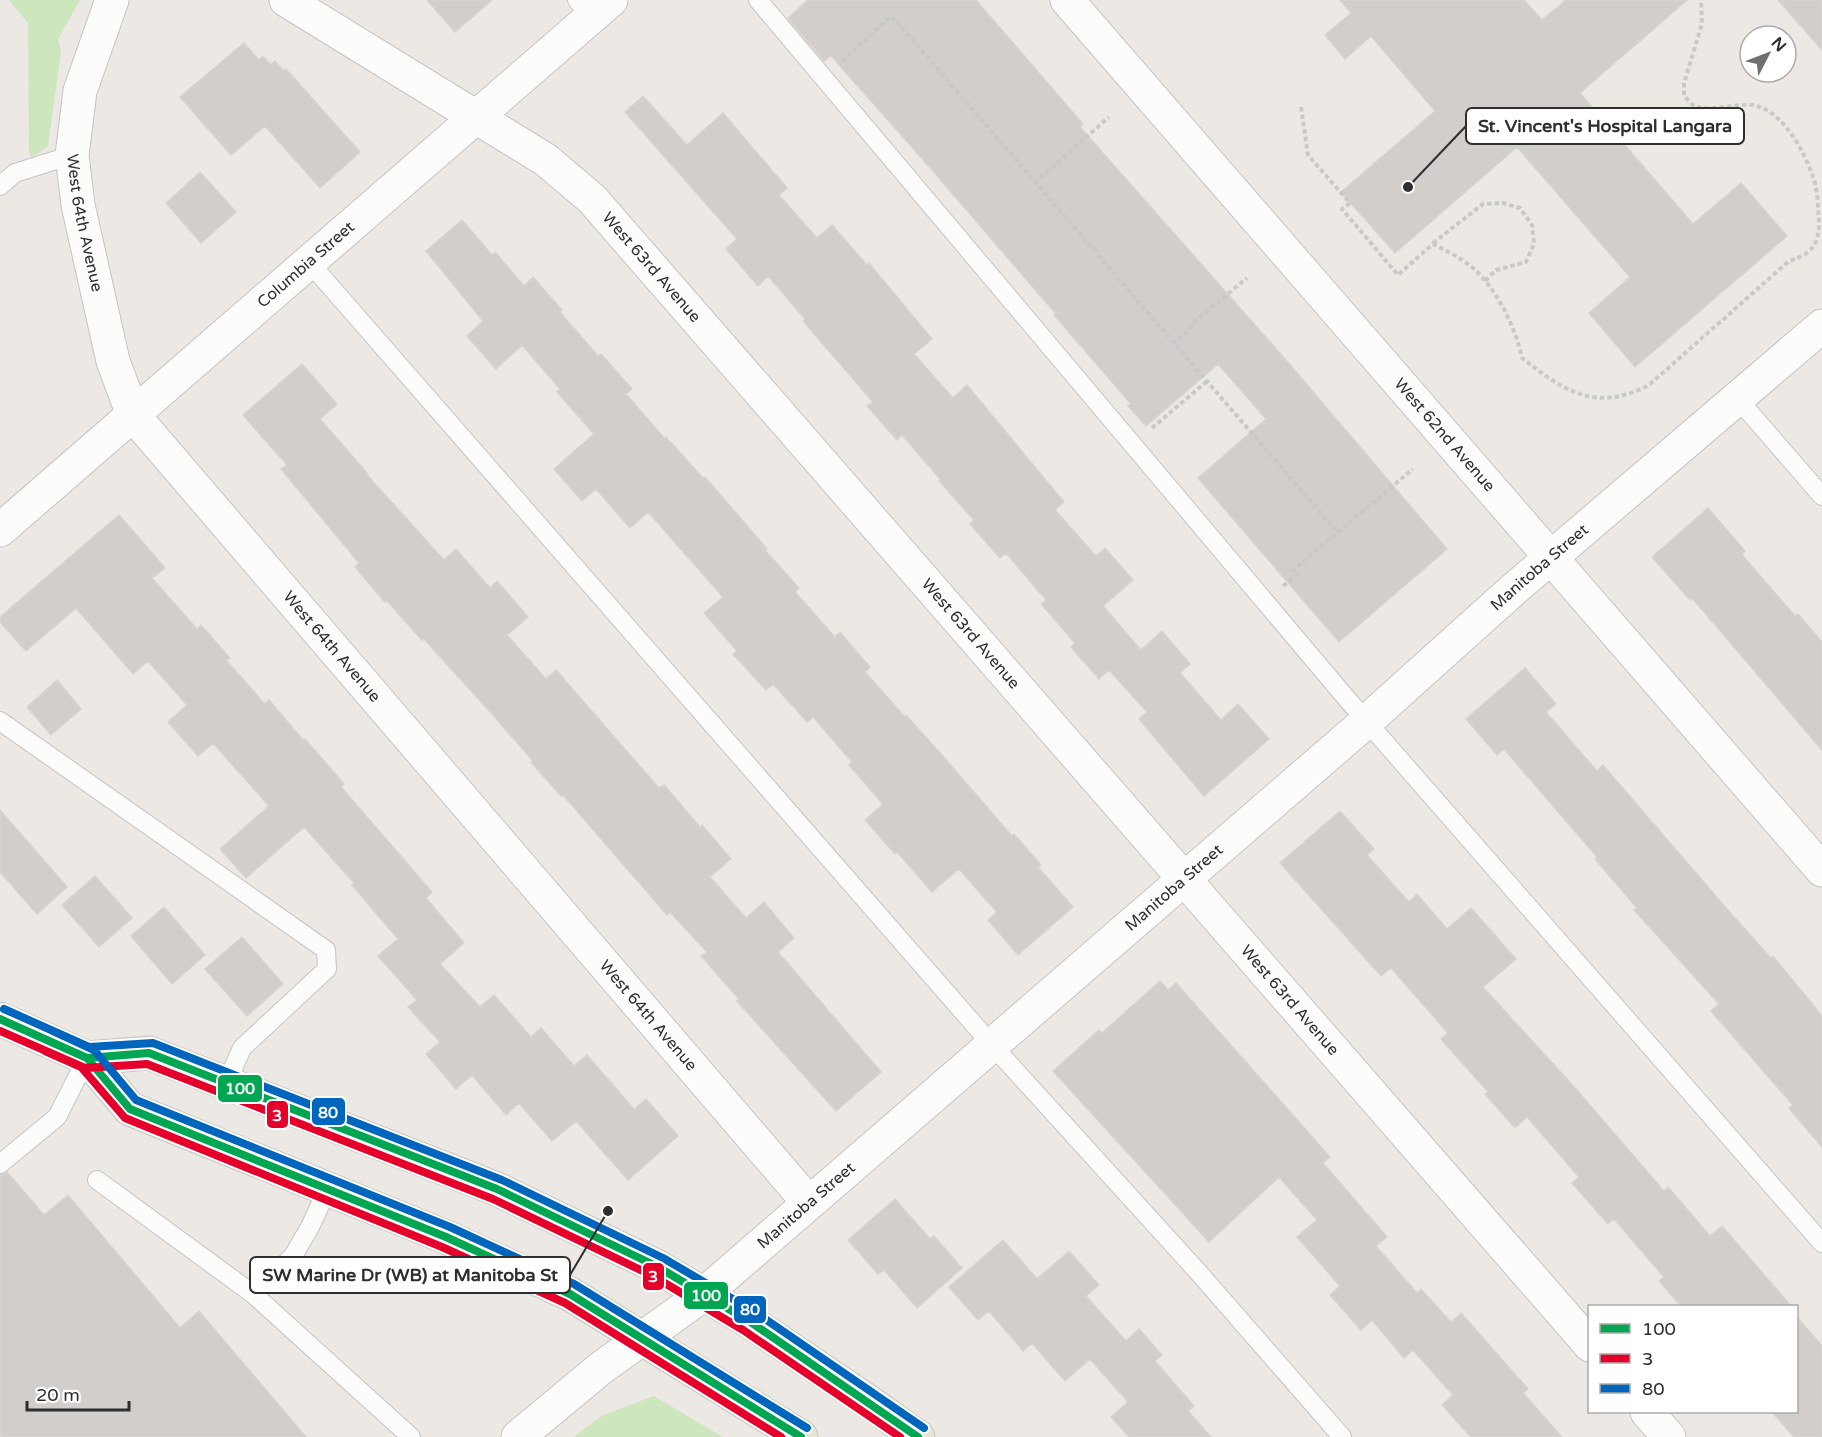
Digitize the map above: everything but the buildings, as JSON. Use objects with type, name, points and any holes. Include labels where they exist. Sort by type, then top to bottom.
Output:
[{"type":"main road","points":[[0,1019],[87,1058],[130,1109],[328,1188],[570,1294],[801,1437]]},
{"type":"main road","points":[[87,1058],[149,1053],[496,1189],[658,1267],[704,1294],[749,1321],[918,1437]]},
{"type":"street","name":"West 64th Avenue","points":[[112,0],[80,91],[72,155],[78,205],[113,361],[133,415],[809,1203]]},
{"type":"street","name":"West 63rd Avenue","points":[[286,0],[546,160],[592,199],[1588,1343]]},
{"type":"street","name":"West 62nd Avenue","points":[[1067,0],[1822,870]]},
{"type":"street","name":"Columbia Street","points":[[0,530],[477,117],[593,6]]},
{"type":"street","name":"Manitoba Street","points":[[518,1437],[601,1368],[704,1294],[1367,721],[1551,558],[1822,326]]},
{"type":"street","points":[[1648,1413],[1669,1437]]},
{"type":"lane","points":[[758,0],[1265,603],[1822,1243]]},
{"type":"lane","points":[[0,186],[15,173],[72,155]]},
{"type":"lane","points":[[309,262],[992,1045],[1199,1273],[1342,1437]]},
{"type":"lane","points":[[1737,398],[1822,496]]},
{"type":"lane","points":[[0,721],[326,950],[327,969],[242,1048],[226,1084]]},
{"type":"lane","points":[[0,1164],[57,1117],[87,1058]]},
{"type":"lane","points":[[97,1180],[253,1294],[411,1437]]},
{"type":"lane","points":[[253,1294],[293,1256],[310,1227],[328,1188]]},
{"type":"path","points":[[1433,244],[1454,255],[1473,269],[1484,282],[1507,315],[1517,337],[1522,358],[1545,376],[1569,390],[1609,398],[1630,395],[1649,385],[1789,261],[1804,256],[1821,238],[1818,206],[1812,173],[1805,156],[1789,131],[1772,112],[1754,105],[1706,108],[1693,105],[1684,95],[1684,83],[1702,24],[1701,0]]},
{"type":"path","points":[[823,77],[892,16],[1337,532]]},
{"type":"path","points":[[1301,107],[1308,155],[1350,203],[1341,209],[1398,275],[1483,204],[1503,202],[1520,208],[1532,225],[1534,244],[1526,262],[1496,270],[1484,282]]},
{"type":"path","points":[[1035,183],[1109,117]]},
{"type":"path","points":[[1173,344],[1197,320],[1247,278]]},
{"type":"path","points":[[1133,445],[1206,382]]},
{"type":"path","points":[[1265,603],[1297,575],[1293,570],[1413,469]]},
{"type":"green space","points":[[9,0],[80,0],[58,39],[61,52],[48,146],[32,158],[29,153],[28,23]]},
{"type":"green space","points":[[654,1396],[723,1437],[574,1437],[603,1415]]},
{"type":"transit line","name":"80","points":[[4,1009],[89,1047],[153,1043],[502,1180],[663,1258],[755,1312],[924,1428]]},
{"type":"transit line","name":"100","points":[[0,1019],[87,1058],[149,1053],[497,1189],[658,1267],[749,1321],[918,1437]]},
{"type":"transit line","name":"3","points":[[0,1031],[85,1068],[147,1064],[493,1199],[653,1276],[743,1330],[900,1437]]},
{"type":"transit line","name":"80","points":[[53,1031],[94,1050],[136,1100],[450,1227],[574,1284],[807,1428]]},
{"type":"transit line","name":"100","points":[[49,1041],[87,1058],[130,1109],[446,1237],[570,1294],[801,1437]]},
{"type":"transit line","name":"3","points":[[45,1051],[81,1067],[125,1118],[442,1247],[565,1303],[781,1437]]},
{"type":"place","name":"St. Vincent's Hospital Langara","points":[[1408,187]]},
{"type":"place","name":"SW Marine Dr (WB) at Manitoba St","points":[[608,1211]]}]
